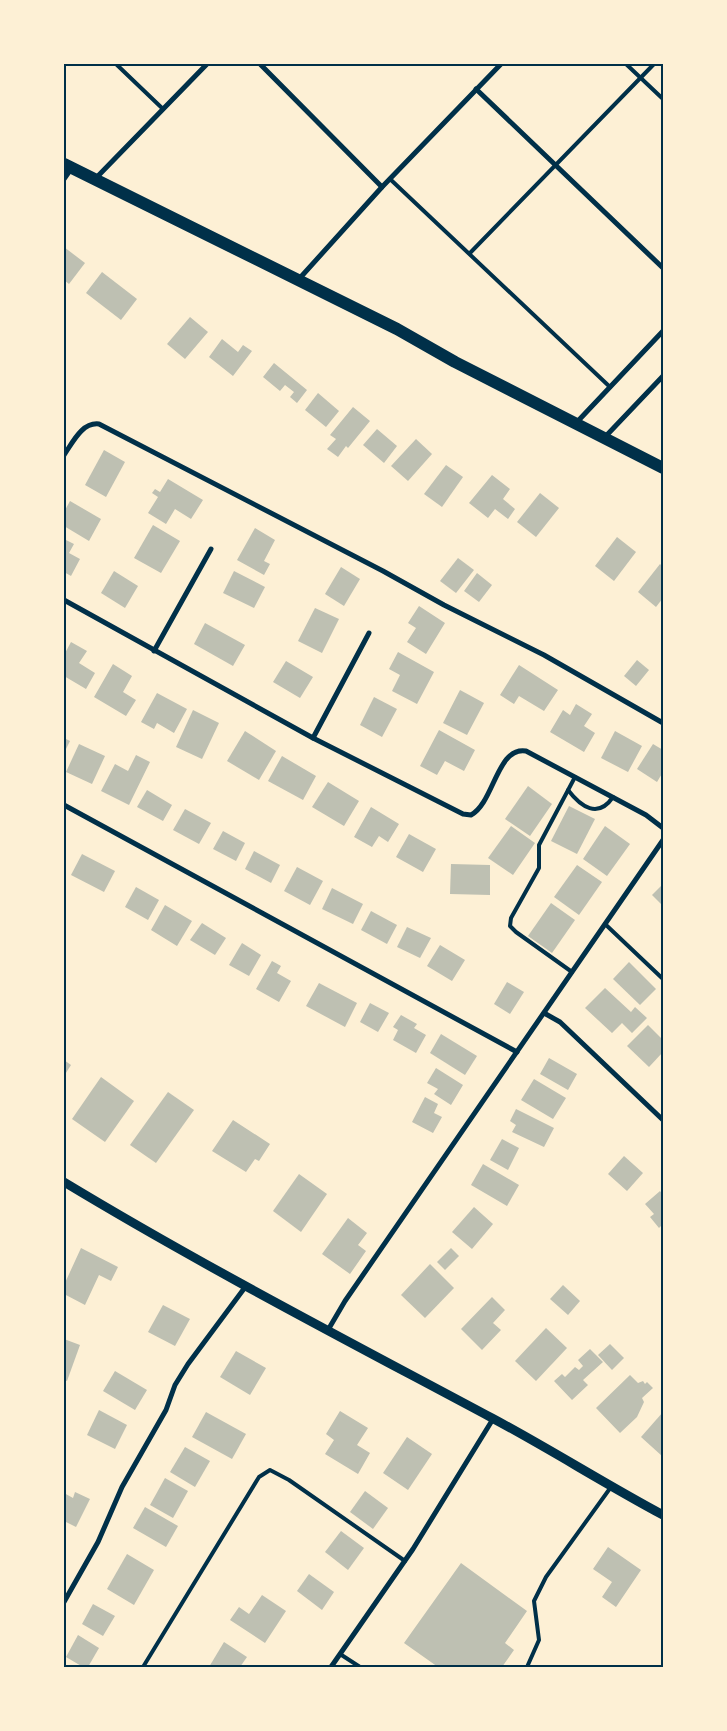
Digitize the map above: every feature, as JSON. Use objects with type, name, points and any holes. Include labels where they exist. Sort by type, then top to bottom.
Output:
[{"type":"main road","points":[[67,166],[397,329],[455,362],[663,468]]},
{"type":"street","points":[[94,180],[207,64]]},
{"type":"street","points":[[260,64],[382,187]]},
{"type":"street","points":[[297,281],[382,187],[501,64]]},
{"type":"street","points":[[476,89],[663,268]]},
{"type":"street","points":[[64,179],[67,166]]},
{"type":"street","points":[[576,423],[663,331]]},
{"type":"street","points":[[604,438],[663,376]]},
{"type":"street","points":[[64,454],[83,429],[92,424],[99,424],[383,571],[444,606],[544,654],[663,723]]},
{"type":"street","points":[[154,651],[211,549]]},
{"type":"street","points":[[64,600],[313,738],[463,814],[471,815],[485,804],[499,771],[513,753],[519,750],[526,751],[646,814],[663,828]]},
{"type":"street","points":[[313,738],[369,633]]},
{"type":"street","points":[[64,805],[517,1052]]},
{"type":"street","points":[[328,1330],[345,1301],[663,840]]},
{"type":"street","points":[[544,1013],[560,1022],[663,1120]]},
{"type":"street","points":[[64,1182],[141,1228],[395,1368],[493,1419],[663,1515]]},
{"type":"street","points":[[64,1602],[98,1542],[122,1487],[166,1410],[175,1385],[188,1364],[246,1286]]},
{"type":"street","points":[[331,1667],[405,1561],[493,1419]]},
{"type":"lane","points":[[116,64],[163,109]]},
{"type":"lane","points":[[626,64],[663,99]]},
{"type":"lane","points":[[470,252],[654,64]]},
{"type":"lane","points":[[390,180],[470,252],[610,387]]},
{"type":"lane","points":[[572,972],[510,926],[511,918],[539,868],[539,846],[575,777]]},
{"type":"lane","points":[[568,790],[576,800],[586,807],[598,810],[606,806],[612,797]]},
{"type":"lane","points":[[605,924],[663,979]]},
{"type":"lane","points":[[143,1667],[259,1477],[270,1470],[289,1480],[405,1561]]},
{"type":"lane","points":[[527,1667],[539,1640],[534,1601],[546,1577],[611,1487]]},
{"type":"lane","points":[[340,1654],[360,1667]]},
{"type":"building","points":[[64,247],[85,263],[69,284],[64,280]]},
{"type":"building","points":[[102,272],[137,299],[121,320],[86,293]]},
{"type":"building","points":[[190,317],[208,332],[185,359],[167,344]]},
{"type":"building","points":[[222,339],[238,352],[243,345],[252,351],[233,376],[209,357]]},
{"type":"building","points":[[274,363],[307,390],[297,403],[290,397],[294,392],[285,385],[280,391],[263,377]]},
{"type":"building","points":[[318,393],[339,411],[326,427],[305,410]]},
{"type":"building","points":[[353,407],[370,421],[338,457],[327,449],[336,439],[330,435]]},
{"type":"building","points":[[377,429],[397,446],[384,463],[363,445]]},
{"type":"building","points":[[416,439],[432,454],[408,481],[391,466]]},
{"type":"building","points":[[104,450],[125,462],[106,497],[85,485]]},
{"type":"building","points":[[446,465],[463,477],[442,507],[424,494]]},
{"type":"building","points":[[492,475],[510,489],[503,499],[515,509],[508,519],[495,509],[488,518],[469,503]]},
{"type":"building","points":[[168,479],[203,500],[191,519],[175,509],[166,524],[148,513],[158,497],[152,493],[155,489],[160,492]]},
{"type":"building","points":[[540,493],[559,508],[536,537],[517,522]]},
{"type":"building","points":[[70,501],[101,519],[89,541],[64,526],[64,512]]},
{"type":"building","points":[[153,525],[180,541],[161,573],[134,558]]},
{"type":"building","points":[[255,528],[275,540],[264,561],[270,564],[264,575],[237,560]]},
{"type":"building","points":[[617,537],[636,552],[614,581],[595,566]]},
{"type":"building","points":[[64,539],[74,544],[69,553],[80,559],[71,576],[64,572]]},
{"type":"building","points":[[458,558],[474,570],[456,593],[440,581]]},
{"type":"building","points":[[660,564],[663,567],[663,598],[656,607],[638,592]]},
{"type":"building","points":[[341,567],[360,579],[344,606],[325,594]]},
{"type":"building","points":[[114,571],[138,586],[125,608],[101,593]]},
{"type":"building","points":[[234,571],[265,587],[254,608],[223,593]]},
{"type":"building","points":[[477,573],[492,585],[479,602],[464,591]]},
{"type":"building","points":[[419,606],[445,623],[426,654],[407,642],[416,628],[408,623]]},
{"type":"building","points":[[315,608],[339,619],[322,653],[298,641]]},
{"type":"building","points":[[205,623],[245,645],[233,666],[194,644]]},
{"type":"building","points":[[71,642],[87,651],[79,663],[95,673],[86,689],[64,676],[64,655]]},
{"type":"building","points":[[398,652],[434,672],[417,704],[392,691],[400,675],[389,669]]},
{"type":"building","points":[[637,660],[649,670],[636,686],[624,676]]},
{"type":"building","points":[[286,661],[313,677],[300,698],[273,682]]},
{"type":"building","points":[[113,664],[132,676],[123,692],[136,700],[126,716],[94,697]]},
{"type":"building","points":[[519,665],[558,690],[544,711],[519,696],[514,704],[500,695]]},
{"type":"building","points":[[460,690],[484,703],[467,735],[443,723]]},
{"type":"building","points":[[157,693],[187,709],[174,733],[157,723],[154,729],[141,722]]},
{"type":"building","points":[[374,697],[397,709],[382,737],[360,725]]},
{"type":"building","points":[[576,704],[592,714],[584,726],[595,733],[584,752],[550,732],[563,710],[570,715]]},
{"type":"building","points":[[193,710],[219,723],[202,759],[176,747]]},
{"type":"building","points":[[439,730],[475,750],[464,771],[445,761],[437,775],[420,766]]},
{"type":"building","points":[[245,731],[276,751],[259,780],[227,761]]},
{"type":"building","points":[[615,731],[642,746],[628,772],[601,758]]},
{"type":"building","points":[[64,738],[70,741],[64,753]]},
{"type":"building","points":[[79,744],[105,756],[92,784],[66,772]]},
{"type":"building","points":[[653,744],[663,750],[663,772],[657,782],[637,769]]},
{"type":"building","points":[[136,755],[150,762],[129,805],[101,791],[115,764],[128,771]]},
{"type":"building","points":[[282,756],[316,776],[303,800],[268,781]]},
{"type":"building","points":[[328,782],[359,801],[344,826],[312,807]]},
{"type":"building","points":[[528,786],[552,804],[530,836],[505,819]]},
{"type":"building","points":[[147,790],[172,805],[163,821],[137,807]]},
{"type":"building","points":[[569,806],[595,819],[577,854],[551,841]]},
{"type":"building","points":[[371,807],[399,824],[388,842],[379,836],[372,847],[354,837]]},
{"type":"building","points":[[185,809],[211,823],[199,844],[173,830]]},
{"type":"building","points":[[511,826],[535,843],[513,875],[488,858]]},
{"type":"building","points":[[605,826],[630,844],[607,876],[583,859]]},
{"type":"building","points":[[223,831],[245,843],[236,861],[213,849]]},
{"type":"building","points":[[409,834],[436,849],[423,872],[396,857]]},
{"type":"building","points":[[254,851],[280,865],[271,883],[245,869]]},
{"type":"building","points":[[82,854],[115,871],[104,892],[71,875]]},
{"type":"building","points":[[451,864],[490,865],[490,895],[450,894]]},
{"type":"building","points":[[577,865],[602,882],[579,915],[554,897]]},
{"type":"building","points":[[297,867],[323,881],[310,905],[284,891]]},
{"type":"building","points":[[663,884],[663,906],[652,895]]},
{"type":"building","points":[[136,887],[159,900],[148,920],[125,907]]},
{"type":"building","points":[[332,888],[363,904],[353,924],[322,909]]},
{"type":"building","points":[[551,903],[575,920],[552,953],[528,936]]},
{"type":"building","points":[[165,905],[192,921],[177,946],[151,930]]},
{"type":"building","points":[[371,911],[397,925],[387,944],[361,930]]},
{"type":"building","points":[[202,923],[226,938],[215,955],[190,940]]},
{"type":"building","points":[[407,927],[431,938],[420,958],[397,947]]},
{"type":"building","points":[[242,943],[261,955],[249,976],[229,965]]},
{"type":"building","points":[[440,945],[465,960],[452,981],[427,966]]},
{"type":"building","points":[[272,961],[281,966],[277,973],[291,981],[279,1002],[256,989]]},
{"type":"building","points":[[629,962],[656,989],[640,1005],[613,979]]},
{"type":"building","points":[[507,982],[524,992],[510,1014],[494,1004]]},
{"type":"building","points":[[319,983],[357,1003],[345,1027],[306,1006]]},
{"type":"building","points":[[605,988],[631,1012],[635,1007],[647,1018],[632,1033],[622,1023],[612,1033],[585,1008]]},
{"type":"building","points":[[370,1003],[389,1013],[378,1032],[360,1022]]},
{"type":"building","points":[[401,1015],[417,1024],[414,1028],[426,1035],[416,1053],[393,1040],[398,1030],[393,1027]]},
{"type":"building","points":[[648,1025],[663,1040],[663,1052],[649,1067],[627,1046]]},
{"type":"building","points":[[441,1034],[477,1056],[465,1075],[430,1053]]},
{"type":"building","points":[[549,1058],[577,1074],[568,1090],[540,1074]]},
{"type":"building","points":[[64,1060],[71,1065],[64,1076]]},
{"type":"building","points":[[436,1068],[463,1085],[451,1105],[434,1094],[438,1089],[427,1083]]},
{"type":"building","points":[[101,1077],[134,1101],[105,1142],[72,1119]]},
{"type":"building","points":[[534,1079],[566,1098],[553,1119],[521,1100]]},
{"type":"building","points":[[168,1092],[194,1110],[156,1163],[130,1145]]},
{"type":"building","points":[[425,1097],[438,1104],[434,1113],[442,1117],[433,1133],[412,1122]]},
{"type":"building","points":[[516,1109],[554,1128],[544,1147],[512,1132],[516,1125],[510,1121]]},
{"type":"building","points":[[233,1120],[270,1144],[259,1161],[255,1159],[246,1172],[212,1151]]},
{"type":"building","points":[[502,1139],[519,1148],[508,1170],[490,1160]]},
{"type":"building","points":[[624,1156],[643,1173],[627,1191],[608,1174]]},
{"type":"building","points":[[483,1164],[519,1185],[507,1206],[471,1185]]},
{"type":"building","points":[[299,1174],[327,1194],[301,1232],[273,1211]]},
{"type":"building","points":[[660,1191],[663,1195],[663,1224],[659,1228],[650,1217],[654,1214],[645,1204]]},
{"type":"building","points":[[474,1207],[493,1224],[472,1249],[452,1232]]},
{"type":"building","points":[[348,1218],[367,1233],[358,1245],[366,1251],[350,1274],[322,1254]]},
{"type":"building","points":[[81,1248],[118,1267],[111,1281],[99,1275],[85,1305],[64,1294],[64,1285]]},
{"type":"building","points":[[451,1248],[459,1256],[445,1270],[437,1262]]},
{"type":"building","points":[[430,1264],[454,1288],[425,1318],[401,1295]]},
{"type":"building","points":[[563,1285],[580,1301],[568,1315],[550,1299]]},
{"type":"building","points":[[492,1297],[505,1310],[493,1323],[501,1330],[482,1350],[461,1329]]},
{"type":"building","points":[[163,1305],[190,1319],[175,1346],[148,1332]]},
{"type":"building","points":[[546,1328],[567,1348],[536,1381],[515,1361]]},
{"type":"building","points":[[64,1339],[80,1345],[67,1381],[64,1380]]},
{"type":"building","points":[[610,1344],[624,1358],[612,1370],[598,1355]]},
{"type":"building","points":[[590,1349],[603,1362],[583,1380],[588,1385],[572,1400],[554,1381],[562,1374],[565,1377],[575,1367],[579,1370],[583,1366],[578,1360]]},
{"type":"building","points":[[236,1351],[266,1368],[250,1395],[220,1377]]},
{"type":"building","points":[[115,1371],[147,1390],[135,1410],[103,1391]]},
{"type":"building","points":[[630,1375],[638,1383],[643,1381],[645,1384],[647,1382],[653,1388],[642,1398],[644,1402],[637,1417],[620,1433],[596,1408]]},
{"type":"building","points":[[99,1410],[127,1425],[115,1449],[87,1435]]},
{"type":"building","points":[[340,1411],[368,1428],[357,1445],[370,1453],[358,1474],[325,1454],[334,1440],[326,1434]]},
{"type":"building","points":[[206,1412],[246,1434],[232,1459],[192,1437]]},
{"type":"building","points":[[663,1412],[663,1454],[662,1456],[641,1437]]},
{"type":"building","points":[[407,1437],[432,1454],[408,1490],[383,1473]]},
{"type":"building","points":[[185,1447],[210,1461],[195,1487],[170,1472]]},
{"type":"building","points":[[165,1478],[188,1491],[173,1518],[150,1505]]},
{"type":"building","points":[[365,1491],[388,1508],[373,1529],[350,1512]]},
{"type":"building","points":[[75,1492],[90,1499],[76,1527],[64,1521],[64,1493],[73,1498]]},
{"type":"building","points":[[145,1507],[178,1526],[166,1547],[133,1528]]},
{"type":"building","points":[[341,1531],[364,1548],[348,1570],[325,1552]]},
{"type":"building","points":[[608,1547],[641,1570],[616,1607],[602,1597],[612,1582],[593,1569]]},
{"type":"building","points":[[127,1554],[154,1570],[134,1605],[107,1589]]},
{"type":"building","points":[[461,1563],[527,1611],[505,1643],[514,1650],[502,1667],[438,1667],[404,1643]]},
{"type":"building","points":[[309,1574],[334,1592],[322,1610],[297,1591]]},
{"type":"building","points":[[262,1595],[286,1611],[265,1643],[230,1620],[239,1607],[249,1614]]},
{"type":"building","points":[[93,1604],[115,1616],[103,1636],[82,1624]]},
{"type":"building","points":[[78,1635],[99,1648],[88,1667],[83,1667],[66,1657]]},
{"type":"building","points":[[224,1642],[247,1657],[240,1667],[209,1667]]}]
